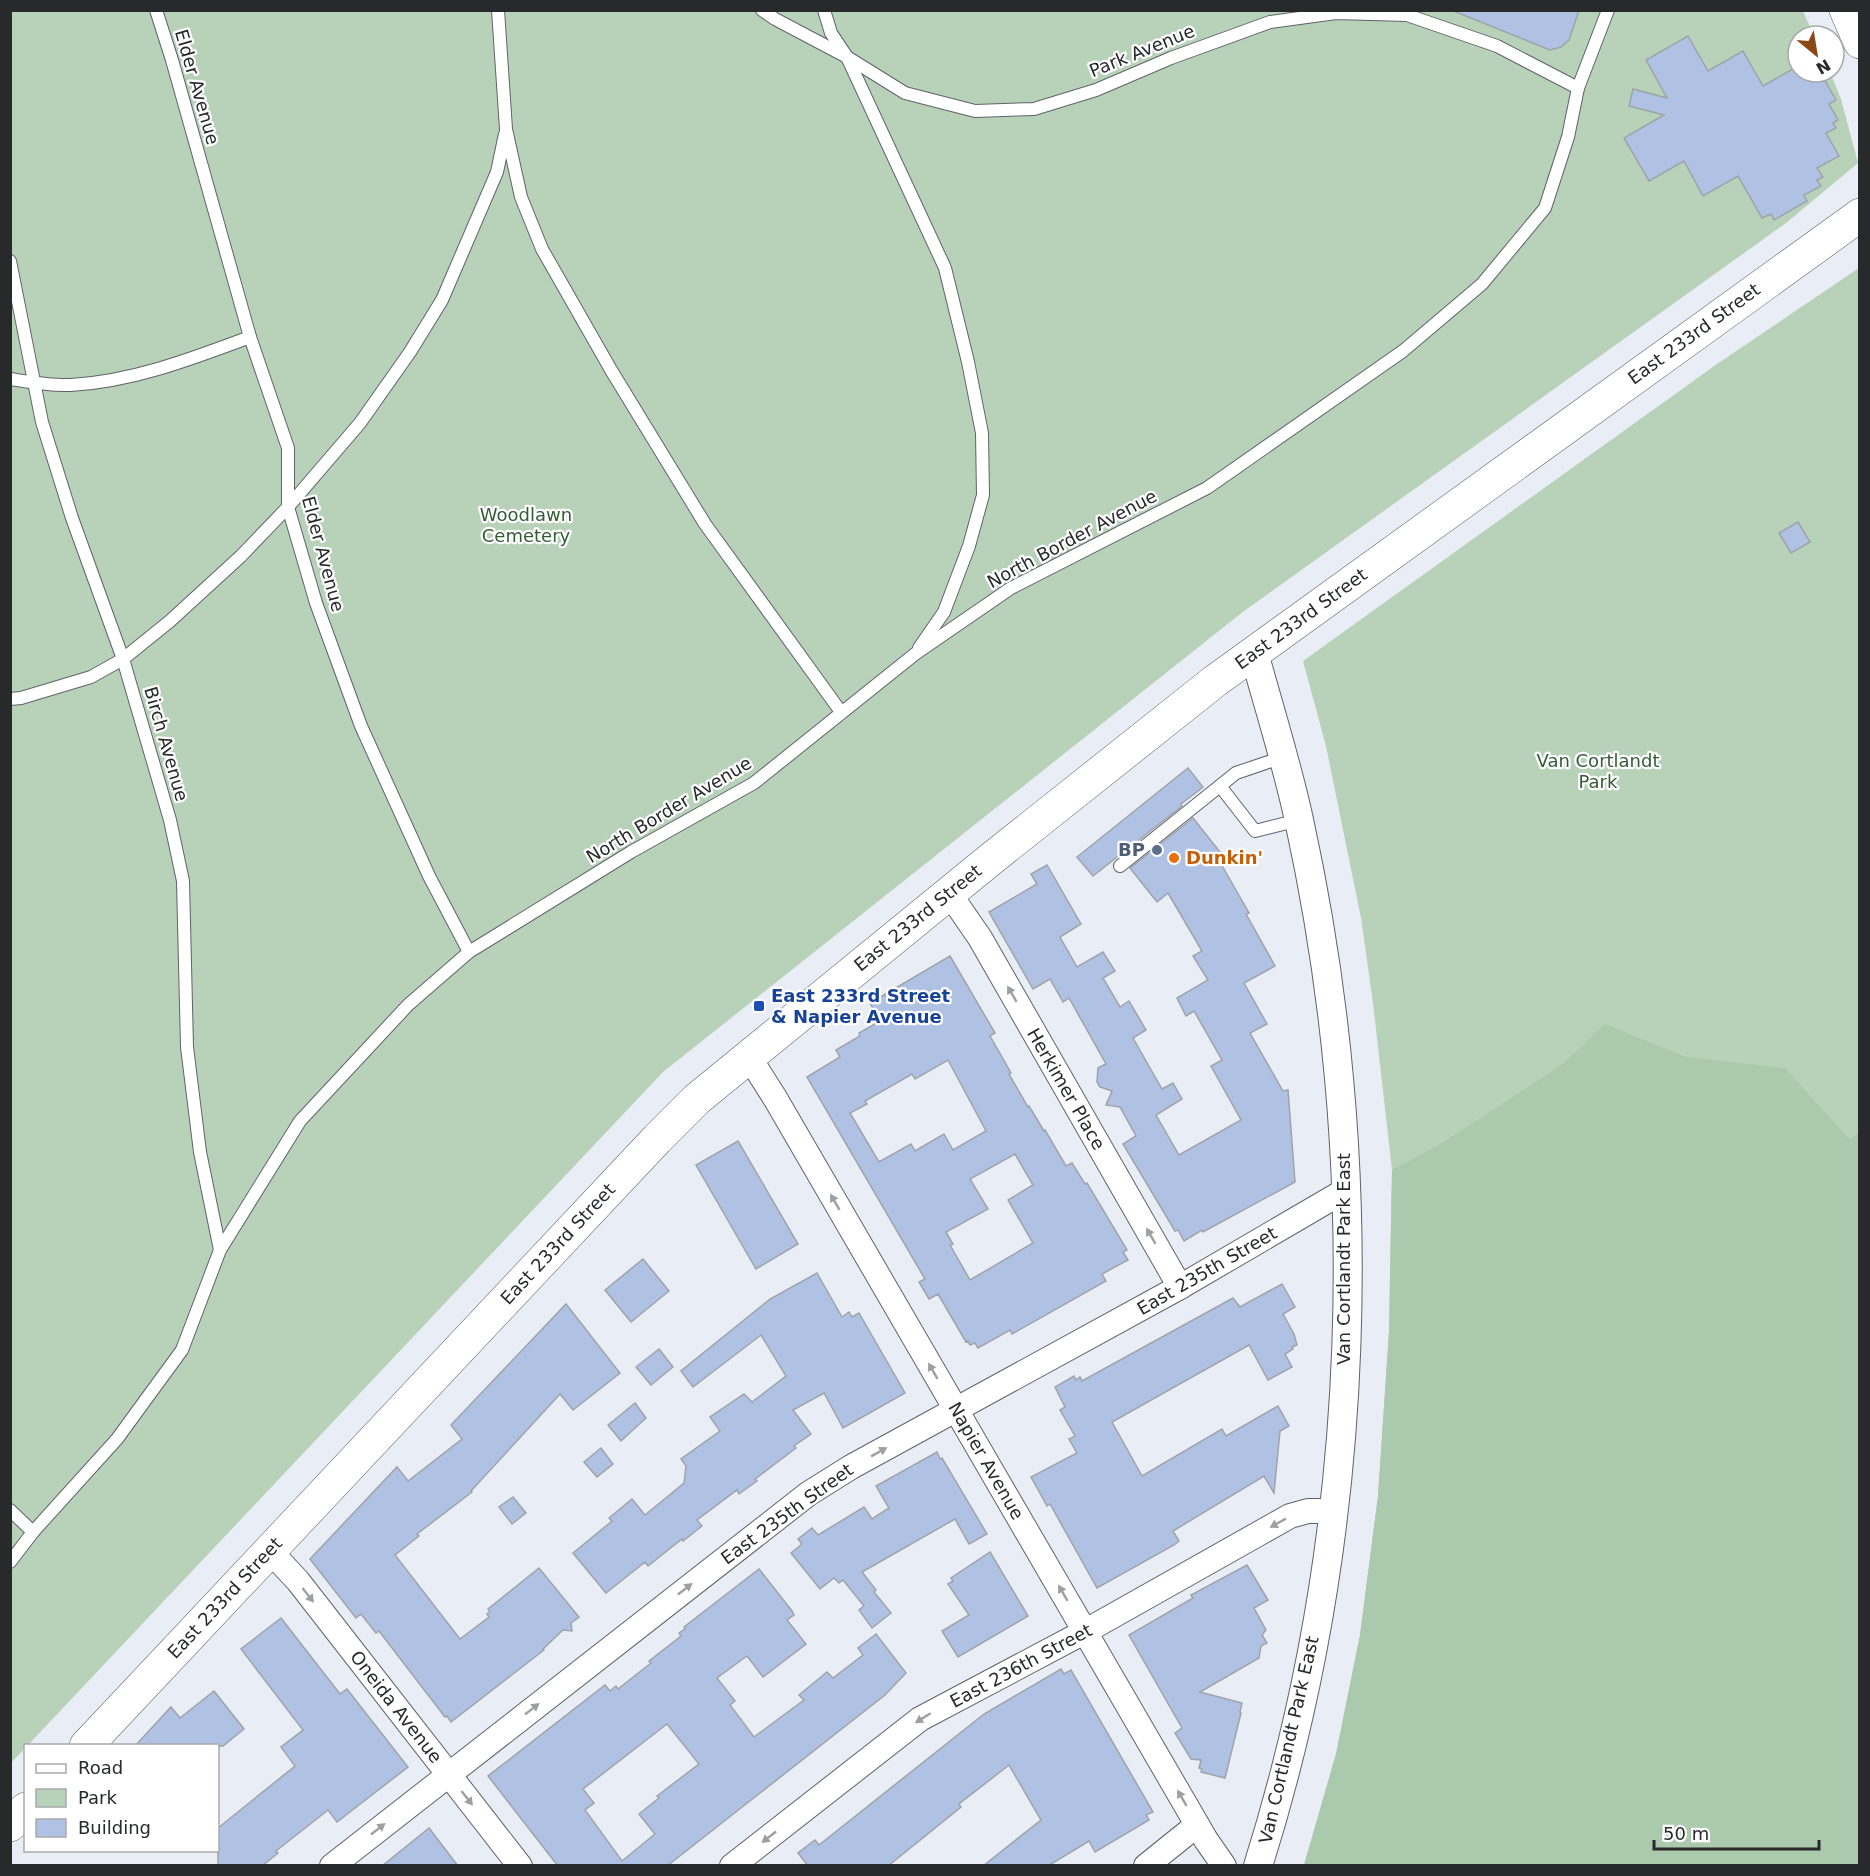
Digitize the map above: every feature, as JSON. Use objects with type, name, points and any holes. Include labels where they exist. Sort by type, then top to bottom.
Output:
[{"type":"main road","points":[[1846,10],[1860,42]]},
{"type":"main road","name":"East 233rd Street","points":[[88,1744],[697,1099],[1136,743],[1254,653],[1860,215]]},
{"type":"main road","points":[[1812,249],[1860,238]]},
{"type":"main road","points":[[10,1825],[24,1811]]},
{"type":"street","name":"Van Cortlandt Park East","points":[[1254,653],[1299,820],[1319,928],[1334,1028],[1346,1190],[1347,1279],[1344,1389],[1334,1511],[1318,1616],[1303,1692],[1284,1776],[1258,1866]]},
{"type":"street","name":"Herkimer Place","points":[[949,893],[980,938],[1180,1287]]},
{"type":"street","name":"Napier Avenue","points":[[749,1057],[1086,1631],[1197,1825],[1224,1866]]},
{"type":"street","name":"East 235th Street","points":[[332,1866],[788,1509],[851,1467],[1180,1287],[1346,1190]]},
{"type":"street","name":"East 236th Street","points":[[732,1866],[920,1719],[1086,1631],[1290,1516],[1308,1511],[1334,1511]]},
{"type":"street","name":"Oneida Avenue","points":[[270,1551],[298,1581],[520,1866]]},
{"type":"street","points":[[1146,1866],[1197,1825]]},
{"type":"lane","name":"Elder Avenue","points":[[156,10],[250,337],[288,448],[288,507],[316,603],[361,726],[429,876],[469,952]]},
{"type":"lane","points":[[498,10],[506,129],[521,197],[542,249],[611,370],[705,524],[841,712]]},
{"type":"lane","name":"Park Avenue","points":[[762,10],[847,57],[905,93],[975,111],[1034,109],[1096,90],[1171,58],[1270,22],[1336,13],[1403,13],[1497,46],[1578,88]]},
{"type":"lane","points":[[824,10],[831,33],[847,57],[945,268],[968,362],[982,433],[983,495],[969,546],[944,612],[915,654]]},
{"type":"lane","name":"North Border Avenue","points":[[10,1562],[33,1532],[117,1439],[182,1350],[220,1250],[300,1121],[408,1005],[469,952],[632,852],[754,783],[915,654],[1011,588],[1207,488],[1411,344],[1482,284],[1545,208],[1568,137],[1578,88],[1608,10]]},
{"type":"lane","points":[[10,699],[21,698],[91,677],[123,659],[171,621],[241,556],[288,507],[360,423],[410,352],[442,300],[497,172],[506,129]]},
{"type":"lane","name":"Birch Avenue","points":[[10,261],[42,422],[72,518],[123,659],[170,820],[183,880],[187,1047],[200,1152],[220,1250]]},
{"type":"lane","points":[[10,379],[68,385],[120,380],[181,363],[250,337]]},
{"type":"lane","points":[[1120,866],[1236,773],[1283,757]]},
{"type":"lane","points":[[1220,786],[1255,831],[1299,820]]},
{"type":"lane","points":[[10,1510],[33,1532]]},
{"type":"green space","name":"Woodlawn Cemetery","points":[[11,11],[1803,11],[1809,24],[1786,24],[1786,84],[1835,84],[1858,163],[1786,223],[1244,611],[663,1072],[29,1744],[24,1744],[24,1749],[11,1763]]},
{"type":"green space","name":"Van Cortlandt Park","points":[[1859,268],[1859,1865],[1304,1865],[1336,1754],[1360,1635],[1378,1496],[1389,1332],[1392,1170],[1361,918],[1326,746],[1303,661],[1717,364]]},
{"type":"green space","points":[[1605,1024],[1686,1057],[1785,1068],[1850,1140],[1859,1132],[1859,1865],[1304,1865],[1336,1754],[1360,1635],[1378,1496],[1389,1332],[1392,1170],[1442,1143],[1563,1064]]},
{"type":"building","points":[[1451,10],[1579,10],[1569,40],[1561,47],[1550,50]]},
{"type":"building","points":[[1688,36],[1708,71],[1743,51],[1763,86],[1786,73],[1786,84],[1827,84],[1836,100],[1829,104],[1838,120],[1833,123],[1836,128],[1826,133],[1839,156],[1817,168],[1823,177],[1817,180],[1821,186],[1804,195],[1807,201],[1774,220],[1771,214],[1762,218],[1738,176],[1703,196],[1684,161],[1649,181],[1624,138],[1664,115],[1629,106],[1633,89],[1667,98],[1646,60]]},
{"type":"building","points":[[1798,522],[1810,542],[1791,553],[1779,533]]},
{"type":"building","points":[[1188,768],[1203,787],[1093,876],[1077,857]]},
{"type":"building","points":[[1193,818],[1220,852],[1216,855],[1249,913],[1246,914],[1275,966],[1244,983],[1267,1024],[1250,1033],[1283,1091],[1288,1090],[1295,1182],[1184,1241],[1178,1230],[1175,1231],[1123,1144],[1136,1136],[1120,1107],[1106,1105],[1112,1091],[1100,1087],[1097,1082],[1098,1068],[1106,1064],[1069,998],[1063,1002],[1050,979],[1033,989],[989,912],[1037,884],[1031,874],[1047,865],[1081,924],[1060,937],[1077,967],[1103,952],[1115,971],[1103,978],[1120,1007],[1129,1001],[1146,1030],[1133,1038],[1162,1089],[1173,1083],[1182,1099],[1156,1115],[1179,1155],[1241,1120],[1211,1066],[1222,1060],[1194,1011],[1186,1016],[1177,998],[1208,980],[1193,956],[1202,951],[1168,893],[1157,902],[1130,868]]},
{"type":"building","points":[[950,956],[995,1033],[990,1036],[1028,1107],[1045,1130],[1066,1166],[1072,1163],[1085,1184],[1087,1183],[1127,1250],[1123,1252],[1128,1260],[1102,1274],[1106,1281],[1012,1334],[1010,1330],[978,1348],[975,1343],[970,1345],[968,1341],[966,1342],[938,1294],[929,1299],[919,1282],[925,1279],[807,1077],[840,1057],[836,1050],[880,1021],[870,1003]],"holes":[[[948,1060],[986,1131],[953,1150],[944,1134],[915,1151],[911,1144],[879,1162],[850,1113],[867,1104],[865,1101],[912,1074],[915,1079]],[[1015,1154],[1033,1185],[1008,1200],[1033,1243],[970,1280],[950,1245],[953,1244],[946,1232],[988,1209],[970,1179]]]},
{"type":"building","points":[[738,1141],[798,1244],[756,1269],[696,1165]]},
{"type":"building","points":[[643,1259],[669,1291],[631,1322],[605,1290]]},
{"type":"building","points":[[817,1273],[842,1317],[849,1312],[852,1317],[859,1313],[905,1393],[843,1428],[824,1393],[793,1410],[811,1434],[755,1479],[757,1481],[739,1494],[737,1490],[697,1520],[702,1526],[683,1541],[682,1539],[648,1566],[645,1562],[606,1593],[573,1553],[612,1521],[609,1518],[632,1499],[645,1515],[684,1483],[686,1466],[681,1459],[720,1431],[710,1417],[744,1394],[752,1402],[786,1376],[761,1335],[693,1387],[681,1371],[770,1299]]},
{"type":"building","points":[[1282,1284],[1295,1307],[1283,1314],[1297,1345],[1285,1354],[1292,1367],[1268,1380],[1249,1345],[1112,1422],[1142,1476],[1222,1429],[1226,1436],[1278,1406],[1289,1426],[1280,1431],[1274,1493],[1264,1476],[1173,1531],[1179,1541],[1174,1545],[1097,1588],[1050,1504],[1047,1506],[1031,1477],[1077,1453],[1069,1439],[1075,1436],[1060,1410],[1065,1407],[1055,1387],[1074,1376],[1076,1380],[1080,1377],[1082,1381],[1233,1298],[1240,1307]]},
{"type":"building","points":[[566,1304],[620,1373],[573,1410],[560,1394],[472,1492],[417,1534],[419,1536],[395,1555],[460,1639],[489,1617],[488,1609],[539,1568],[579,1617],[571,1623],[572,1631],[563,1630],[544,1650],[451,1722],[379,1631],[376,1633],[361,1614],[356,1618],[310,1559],[397,1467],[408,1481],[462,1439],[451,1425]]},
{"type":"building","points":[[659,1349],[673,1367],[651,1385],[636,1367]]},
{"type":"building","points":[[635,1403],[646,1418],[621,1441],[608,1425]]},
{"type":"building","points":[[601,1448],[613,1464],[597,1477],[584,1462]]},
{"type":"building","points":[[937,1452],[987,1534],[969,1544],[955,1519],[862,1572],[891,1613],[872,1628],[859,1610],[864,1606],[843,1580],[839,1583],[834,1578],[820,1589],[791,1553],[802,1544],[798,1539],[812,1528],[818,1535],[864,1507],[872,1519],[889,1508],[876,1486]]},
{"type":"building","points":[[513,1497],[526,1513],[512,1524],[499,1507]]},
{"type":"building","points":[[990,1552],[1028,1616],[958,1657],[942,1631],[969,1615],[948,1584],[953,1581],[951,1578]]},
{"type":"building","points":[[1247,1565],[1268,1600],[1254,1608],[1266,1630],[1262,1635],[1267,1643],[1261,1646],[1259,1658],[1200,1692],[1242,1703],[1225,1778],[1201,1772],[1202,1769],[1199,1768],[1201,1760],[1191,1759],[1175,1733],[1182,1728],[1129,1635],[1193,1598],[1191,1595]]},
{"type":"building","points":[[759,1569],[792,1611],[794,1615],[787,1620],[806,1644],[763,1677],[747,1656],[717,1678],[735,1701],[730,1705],[754,1737],[804,1700],[799,1695],[827,1672],[833,1678],[863,1655],[858,1648],[876,1634],[906,1673],[885,1695],[667,1866],[558,1866],[488,1776],[605,1685],[610,1691],[616,1686],[618,1689],[681,1636],[679,1633],[685,1629],[684,1627]],"holes":[[[667,1724],[699,1764],[657,1796],[659,1798],[639,1814],[655,1834],[622,1861],[585,1810],[594,1803],[583,1789]]]},
{"type":"building","points":[[281,1618],[340,1694],[347,1689],[408,1767],[337,1822],[328,1810],[276,1851],[278,1853],[262,1866],[218,1866],[219,1827],[295,1766],[281,1747],[303,1730],[241,1649]]},
{"type":"building","points":[[1061,1669],[1064,1674],[1071,1670],[1153,1812],[1146,1815],[1149,1820],[1095,1852],[1089,1841],[1048,1866],[983,1866],[1041,1820],[1009,1765],[959,1804],[961,1807],[888,1866],[808,1866],[798,1853],[815,1840],[819,1845],[984,1714]]},
{"type":"building","points":[[214,1691],[244,1729],[223,1746],[219,1744],[137,1744],[171,1707],[180,1718]]},
{"type":"building","points":[[429,1828],[458,1866],[382,1866]]},
{"type":"place","name":"BP","points":[[1157,850]]},
{"type":"place","name":"Dunkin'","points":[[1174,858]]},
{"type":"place","name":"East 233rd Street & Napier Avenue","points":[[759,1006]]}]
